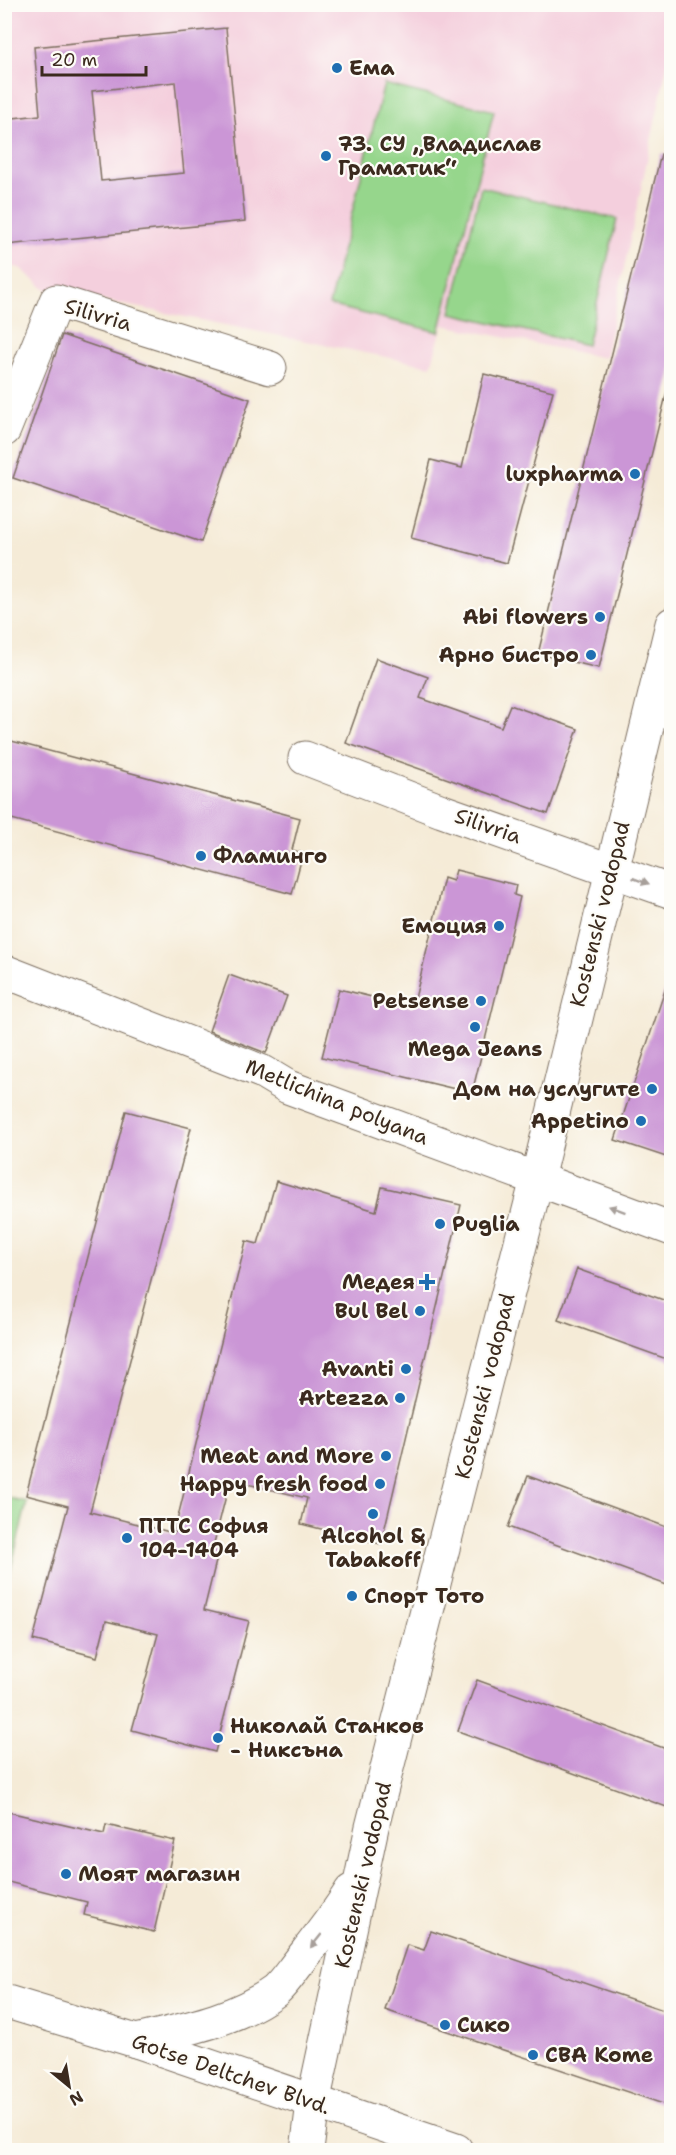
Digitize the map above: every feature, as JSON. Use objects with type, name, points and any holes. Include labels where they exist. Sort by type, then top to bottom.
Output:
[{"type":"street","name":"Silivria","points":[[4,430],[57,301],[270,368]]},
{"type":"street","name":"Kostenski vodopad","points":[[307,2151],[313,2103],[360,1876],[537,1179],[672,624]]},
{"type":"street","name":"Silivria","points":[[305,758],[442,811],[672,892]]},
{"type":"street","name":"Metlichina polyana","points":[[4,971],[263,1072],[288,1087],[672,1229]]},
{"type":"street","points":[[136,2041],[230,2014],[261,2000],[277,1989],[333,1920],[360,1876]]},
{"type":"street","name":"Gotse Deltchev Blvd.","points":[[4,2001],[136,2041],[456,2151]]},
{"type":"shaded area","name":"73. СУ „Владислав Граматик“","points":[[5,5],[671,5],[671,47],[605,358],[443,325],[431,366],[45,289],[20,268],[5,265]]},
{"type":"shaded area","points":[[671,834],[671,880],[660,876]]},
{"type":"green space","points":[[384,84],[494,111],[439,332],[329,305]]},
{"type":"green space","points":[[481,187],[617,219],[587,345],[451,313]]},
{"type":"green space","points":[[4,1497],[27,1502],[5,1593]]},
{"type":"building","points":[[226,28],[245,221],[6,245],[4,119],[40,115],[34,47]],"holes":[[[175,82],[184,173],[101,181],[92,91]]]},
{"type":"building","points":[[661,154],[672,156],[672,371],[599,668],[538,654]]},
{"type":"building","points":[[62,335],[250,399],[201,542],[13,478]]},
{"type":"building","points":[[484,374],[553,391],[507,563],[411,538],[431,460],[462,468]]},
{"type":"building","points":[[376,658],[428,677],[420,698],[501,727],[510,705],[578,729],[548,814],[346,743]]},
{"type":"building","points":[[4,739],[300,818],[292,850],[303,853],[292,894],[4,817]]},
{"type":"building","points":[[456,870],[516,885],[514,895],[520,897],[472,1093],[322,1057],[339,989],[413,1007],[444,878],[453,881]]},
{"type":"building","points":[[229,975],[287,996],[266,1053],[209,1031]]},
{"type":"building","name":"Дом на услугите","points":[[666,987],[672,988],[672,1159],[615,1140]]},
{"type":"building","points":[[126,1111],[191,1128],[90,1512],[174,1533],[246,1241],[258,1244],[276,1181],[376,1211],[382,1187],[461,1205],[381,1544],[301,1524],[307,1498],[230,1480],[214,1543],[220,1545],[204,1610],[249,1621],[215,1752],[132,1730],[158,1634],[106,1621],[97,1657],[33,1640],[68,1506],[26,1495]]},
{"type":"building","points":[[577,1269],[672,1303],[672,1361],[558,1320]]},
{"type":"building","points":[[528,1476],[672,1529],[672,1587],[508,1527]]},
{"type":"building","points":[[477,1680],[672,1751],[672,1809],[458,1731]]},
{"type":"building","points":[[4,1811],[104,1834],[106,1825],[175,1841],[154,1932],[84,1915],[87,1902],[4,1881]]},
{"type":"building","points":[[431,1931],[672,2013],[672,2107],[385,2010],[407,1945],[424,1950]]},
{"type":"place","name":"Ема","points":[[337,68]]},
{"type":"place","name":"73. СУ „Владислав Граматик“","points":[[326,156]]},
{"type":"place","name":"luxpharma","points":[[635,474]]},
{"type":"place","name":"Abi flowers","points":[[600,617]]},
{"type":"place","name":"Арно бистро","points":[[591,655]]},
{"type":"place","name":"Фламинго","points":[[201,856]]},
{"type":"place","name":"Емоция","points":[[499,926]]},
{"type":"place","name":"Petsense","points":[[481,1001]]},
{"type":"place","name":"Mega Jeans","points":[[475,1027]]},
{"type":"place","name":"Дом на услугите","points":[[652,1089]]},
{"type":"place","name":"Appetino","points":[[641,1121]]},
{"type":"place","name":"Puglia","points":[[440,1224]]},
{"type":"place","name":"Медея","points":[[427,1282]]},
{"type":"place","name":"Bul Bel","points":[[420,1311]]},
{"type":"place","name":"Avanti","points":[[406,1369]]},
{"type":"place","name":"Artezza","points":[[400,1398]]},
{"type":"place","name":"Meat and More","points":[[386,1456]]},
{"type":"place","name":"Happy fresh food","points":[[380,1484]]},
{"type":"place","name":"Alcohol & Tabakoff","points":[[373,1514]]},
{"type":"place","name":"ПТТС София 104-1404","points":[[127,1538]]},
{"type":"place","name":"Спорт Тото","points":[[352,1596]]},
{"type":"place","name":"Николай Станков - Никсъна","points":[[218,1738]]},
{"type":"place","name":"Моят магазин","points":[[66,1874]]},
{"type":"place","name":"Сико","points":[[445,2025]]},
{"type":"place","name":"CBA Kome","points":[[533,2055]]}]
